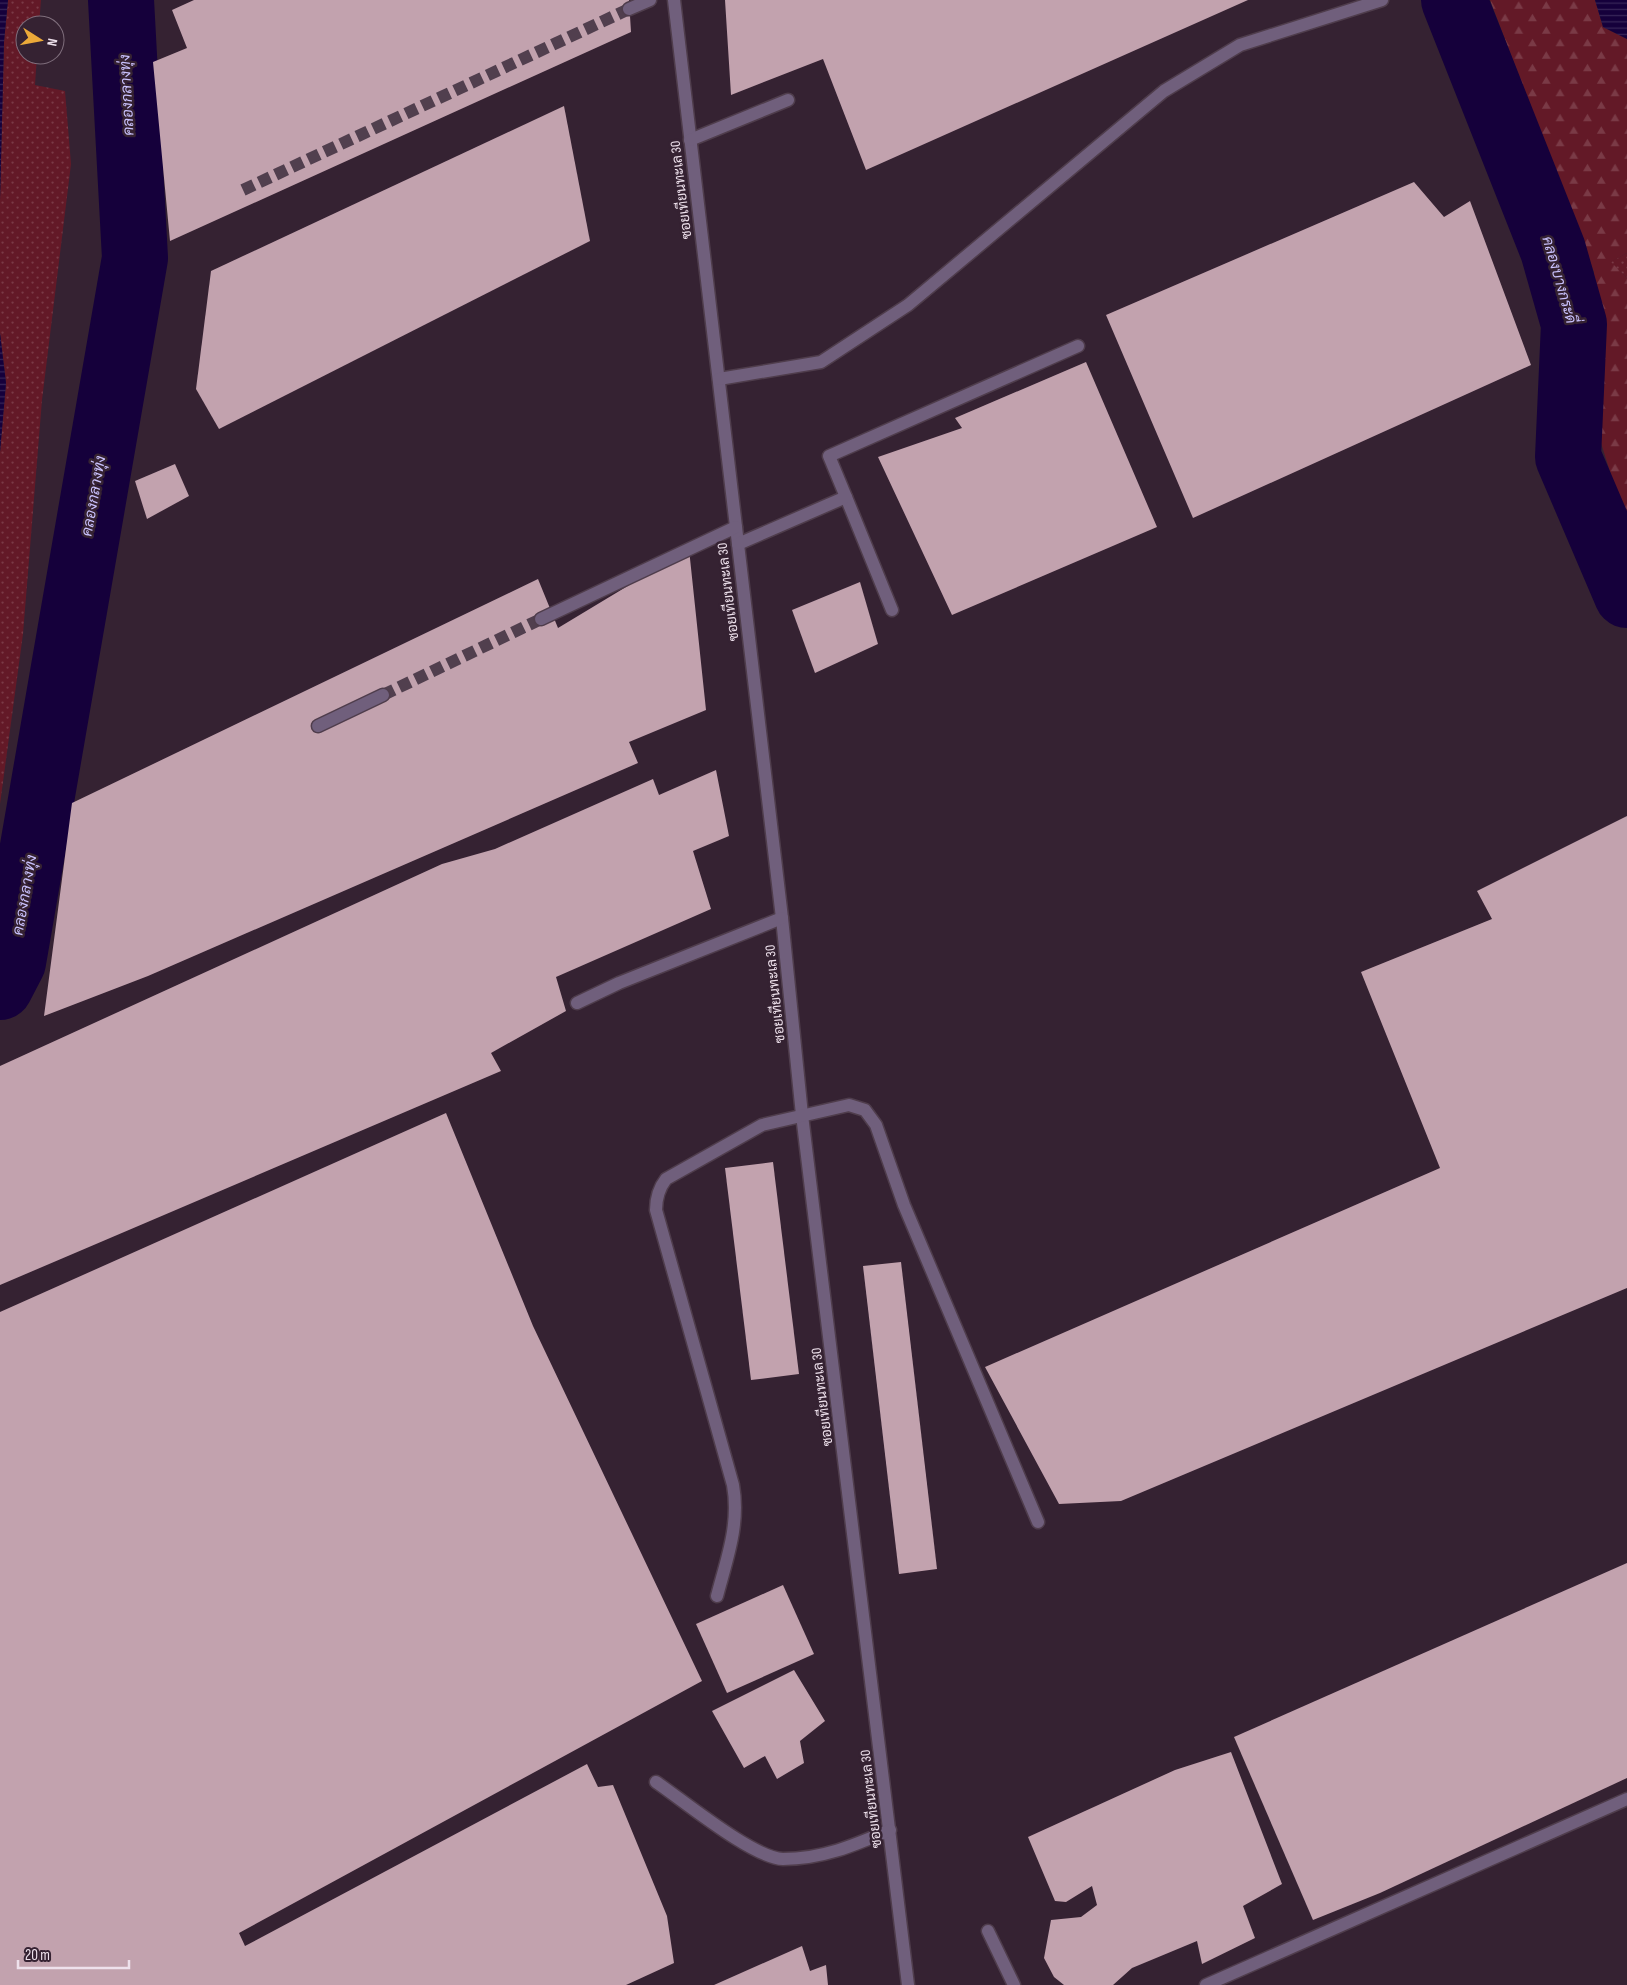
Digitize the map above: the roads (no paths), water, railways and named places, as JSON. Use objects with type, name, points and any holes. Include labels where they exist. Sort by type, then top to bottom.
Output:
[{"type":"street","points":[[629,9],[650,0]]},
{"type":"street","name":"ซอยเทียนทะเล 30","points":[[674,0],[782,918],[802,1115],[908,1985]]},
{"type":"street","points":[[719,379],[821,362],[908,305],[1164,91],[1240,45],[1382,0]]},
{"type":"street","points":[[690,140],[788,100]]},
{"type":"street","points":[[892,610],[829,456],[1078,346]]},
{"type":"street","points":[[738,544],[846,497]]},
{"type":"street","points":[[542,619],[736,527]]},
{"type":"street","points":[[318,726],[383,695]]},
{"type":"street","points":[[577,1003],[619,983],[782,918]]},
{"type":"street","points":[[717,1596],[735,1528],[737,1506],[733,1485],[656,1210],[656,1201],[661,1185],[666,1179],[762,1125],[802,1115],[849,1105],[865,1110],[876,1125],[904,1205],[1038,1522]]},
{"type":"street","points":[[656,1782],[756,1851],[782,1859],[839,1852],[890,1830]]},
{"type":"street","points":[[1206,1985],[1627,1798]]},
{"type":"street","points":[[988,1931],[1014,1985]]},
{"type":"waterway","name":"คลองกลางทุ่ง","points":[[0,987],[13,962],[135,258],[121,0]]},
{"type":"waterway","name":"คลองบางกระดี่","points":[[1454,0],[1553,250],[1574,324],[1568,457],[1627,595]]},
{"type":"tunnel","points":[[243,190],[629,9]]},
{"type":"tunnel","points":[[383,695],[541,619]]}]
